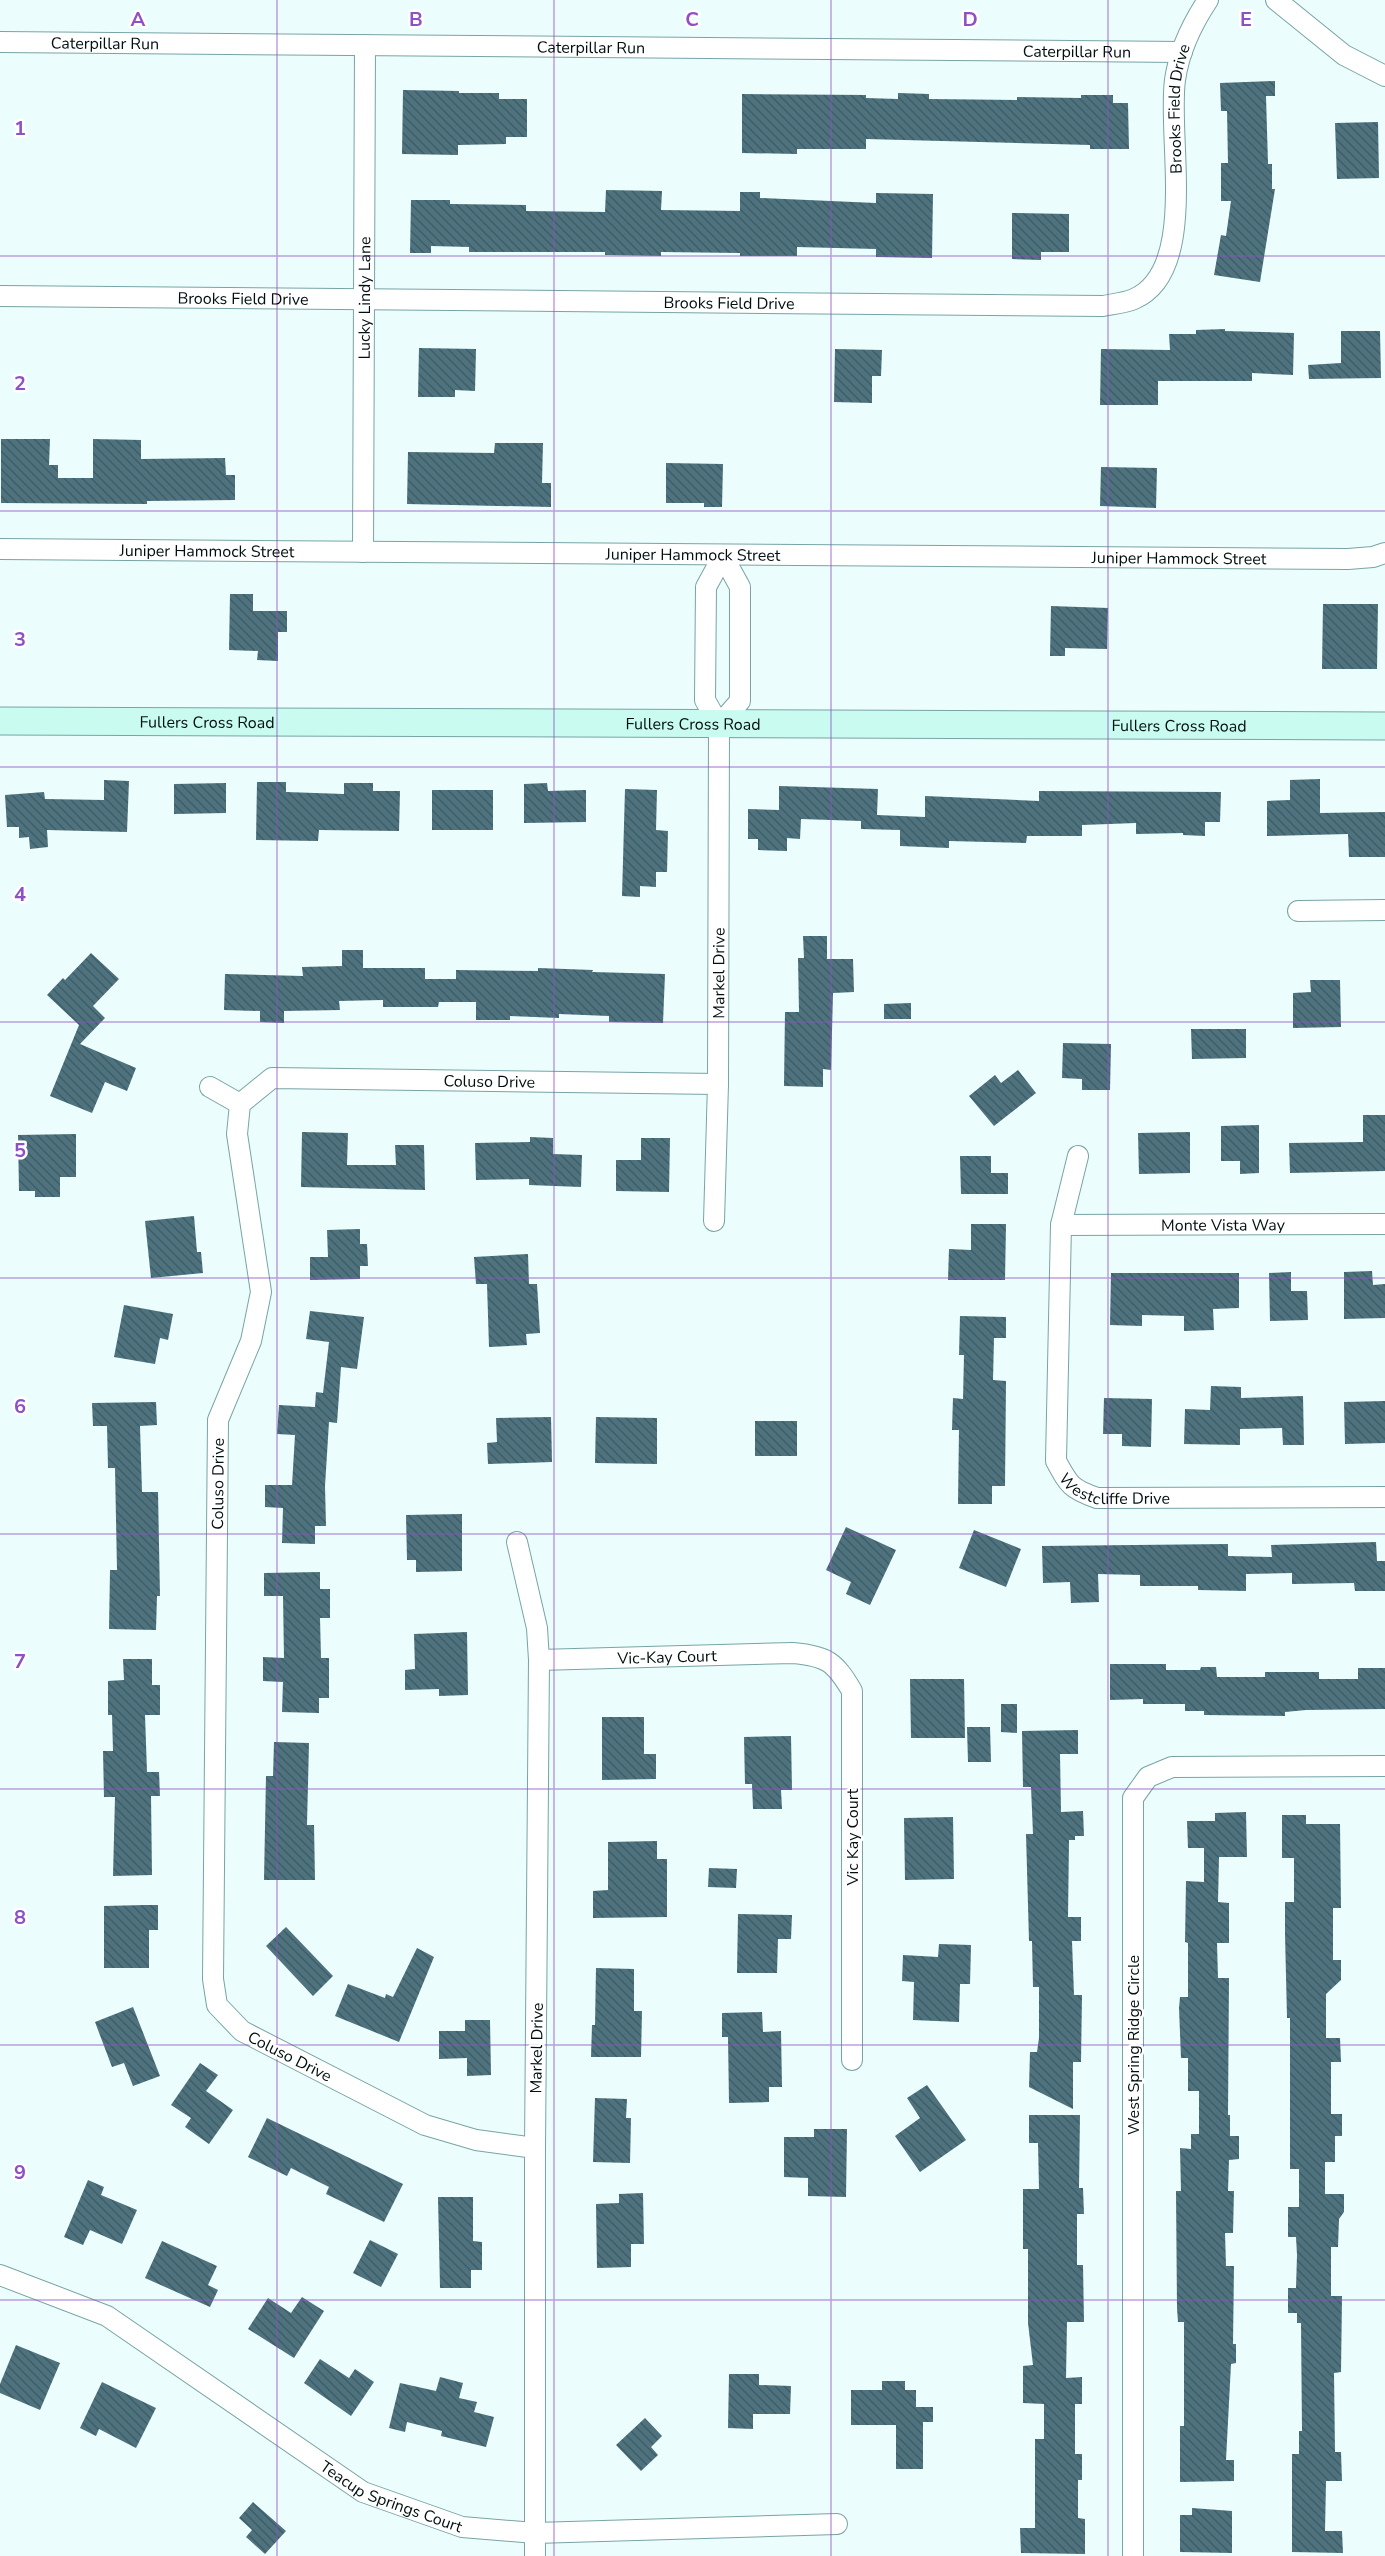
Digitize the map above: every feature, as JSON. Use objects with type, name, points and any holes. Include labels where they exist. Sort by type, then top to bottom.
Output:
[{"type":"street","name":"Brooks Field Drive","points":[[0,296],[1103,306],[1135,299],[1156,283],[1169,262],[1175,231],[1175,81],[1182,52],[1198,15],[1208,0]]},
{"type":"street","points":[[1276,0],[1344,55],[1385,76]]},
{"type":"street","name":"Caterpillar Run","points":[[0,42],[1182,52]]},
{"type":"street","name":"Lucky Lindy Lane","points":[[363,552],[364,45]]},
{"type":"street","name":"Juniper Hammock Street","points":[[0,549],[1348,559],[1373,557],[1385,553]]},
{"type":"street","points":[[723,556],[740,587],[740,701],[719,725],[705,700],[706,587],[723,556]]},
{"type":"street","name":"Fullers Cross Road","points":[[0,721],[1385,726]]},
{"type":"street","name":"Markel Drive","points":[[714,1221],[718,1084],[719,725]]},
{"type":"street","points":[[1298,911],[1385,910]]},
{"type":"street","name":"Coluso Drive","points":[[535,2148],[476,2140],[425,2125],[242,2031],[217,2005],[213,1979],[218,1420],[251,1341],[261,1292],[237,1134],[240,1104],[272,1078],[718,1084]]},
{"type":"street","points":[[210,1087],[240,1104]]},
{"type":"street","name":"Westcliffe Drive","points":[[1078,1156],[1061,1226],[1056,1461],[1065,1478],[1076,1491],[1097,1498],[1385,1497]]},
{"type":"street","name":"Monte Vista Way","points":[[1061,1226],[1385,1224]]},
{"type":"street","name":"Markel Drive","points":[[517,1542],[537,1628],[539,1660],[535,2148],[535,2556]]},
{"type":"street","name":"Vic-Kay Court","points":[[539,1660],[792,1653]]},
{"type":"street","name":"Vic Kay Court","points":[[792,1653],[814,1655],[838,1668],[852,1691],[852,2060]]},
{"type":"street","name":"West Spring Ridge Circle","points":[[1133,2556],[1134,1798],[1148,1777],[1172,1767],[1385,1766]]},
{"type":"street","name":"Teacup Springs Court","points":[[0,2275],[107,2316],[363,2492],[462,2527],[535,2533],[837,2524]]},
{"type":"building","points":[[1275,81],[1275,96],[1266,96],[1268,164],[1272,164],[1272,189],[1275,189],[1260,282],[1214,275],[1221,235],[1226,236],[1231,201],[1221,201],[1221,163],[1228,163],[1227,111],[1221,111],[1220,83]]},
{"type":"building","points":[[403,90],[499,93],[499,99],[527,99],[527,137],[506,137],[506,144],[458,145],[458,155],[402,154]]},
{"type":"building","points":[[898,93],[929,94],[929,99],[1017,100],[1017,97],[1081,98],[1081,95],[1113,95],[1113,103],[1128,103],[1129,149],[1090,149],[1090,145],[866,139],[866,149],[797,149],[797,154],[742,153],[742,94],[866,95],[866,98],[898,99]]},
{"type":"building","points":[[1378,122],[1379,178],[1337,179],[1335,123]]},
{"type":"building","points":[[606,190],[662,191],[661,210],[740,211],[740,192],[760,192],[760,198],[876,203],[876,193],[933,194],[932,258],[876,257],[876,249],[797,247],[797,256],[661,252],[661,256],[605,255],[605,252],[469,252],[469,247],[431,246],[431,253],[410,253],[411,200],[450,200],[450,204],[526,205],[526,211],[605,212]]},
{"type":"building","points":[[1012,213],[1069,214],[1069,252],[1041,252],[1041,260],[1012,259]]},
{"type":"building","points":[[1225,329],[1225,331],[1294,333],[1293,375],[1252,373],[1252,381],[1158,381],[1158,405],[1100,405],[1101,349],[1170,350],[1169,334],[1196,334],[1196,330]]},
{"type":"building","points":[[1341,331],[1380,331],[1381,378],[1309,379],[1308,365],[1341,363]]},
{"type":"building","points":[[419,348],[476,349],[475,391],[455,390],[455,397],[418,397]]},
{"type":"building","points":[[835,349],[882,350],[881,376],[872,376],[872,403],[834,402]]},
{"type":"building","points":[[1,439],[50,439],[49,465],[58,465],[58,478],[93,478],[93,439],[141,440],[141,459],[225,458],[226,475],[235,475],[235,500],[147,501],[147,504],[1,503]]},
{"type":"building","points":[[495,443],[543,443],[542,483],[551,483],[551,507],[407,504],[408,452],[494,453]]},
{"type":"building","points":[[666,463],[723,464],[722,507],[704,507],[704,503],[666,503]]},
{"type":"building","points":[[1101,467],[1157,468],[1156,508],[1100,506]]},
{"type":"building","points":[[230,594],[253,594],[253,611],[287,611],[287,632],[278,632],[278,661],[257,660],[258,651],[229,650]]},
{"type":"building","points":[[1323,604],[1378,604],[1377,669],[1322,669]]},
{"type":"building","points":[[1051,606],[1108,608],[1107,649],[1065,648],[1065,656],[1050,656]]},
{"type":"building","points":[[1320,779],[1320,813],[1385,812],[1385,857],[1349,857],[1348,834],[1267,836],[1267,801],[1290,800],[1290,780]]},
{"type":"building","points":[[104,780],[129,781],[127,832],[47,830],[48,847],[30,849],[29,837],[19,838],[19,827],[7,827],[5,795],[44,792],[45,799],[104,800]]},
{"type":"building","points":[[257,782],[286,782],[286,792],[344,794],[344,783],[373,783],[373,791],[400,791],[399,831],[319,830],[318,841],[256,840]]},
{"type":"building","points":[[226,783],[226,813],[174,814],[174,784]]},
{"type":"building","points":[[547,783],[548,791],[586,790],[586,822],[524,823],[524,784]]},
{"type":"building","points":[[779,786],[878,789],[877,815],[925,817],[925,796],[1039,801],[1039,791],[1221,792],[1220,822],[1205,822],[1205,836],[1183,835],[1183,833],[1136,834],[1136,823],[1082,825],[1082,836],[1027,836],[1026,843],[949,841],[949,848],[900,846],[900,830],[861,829],[861,821],[801,819],[800,839],[787,838],[787,851],[758,850],[758,839],[748,839],[748,809],[779,810]]},
{"type":"building","points":[[625,789],[657,790],[656,830],[668,831],[667,872],[656,872],[656,887],[640,886],[640,897],[622,896]]},
{"type":"building","points":[[432,790],[493,790],[493,830],[432,830]]},
{"type":"building","points":[[803,936],[827,936],[827,959],[853,959],[854,992],[833,993],[831,1070],[823,1069],[823,1087],[784,1086],[785,1012],[799,1012],[798,958],[804,958]]},
{"type":"building","points":[[342,950],[363,950],[363,968],[425,968],[425,979],[456,979],[456,970],[538,971],[538,968],[665,974],[663,1023],[609,1022],[609,1016],[559,1014],[559,1018],[510,1016],[510,1020],[476,1020],[476,1002],[439,1002],[438,1007],[383,1007],[383,1000],[339,1001],[340,1010],[284,1011],[284,1023],[260,1022],[260,1011],[224,1010],[225,974],[303,976],[302,967],[342,966]]},
{"type":"building","points":[[91,953],[119,979],[93,1006],[105,1018],[80,1044],[136,1068],[127,1091],[105,1082],[92,1113],[50,1096],[79,1025],[47,995]]},
{"type":"building","points":[[1310,980],[1340,980],[1341,1027],[1293,1028],[1293,993],[1311,992]]},
{"type":"building","points":[[911,1003],[911,1019],[884,1019],[884,1004]]},
{"type":"building","points":[[1191,1029],[1246,1029],[1246,1058],[1192,1059]]},
{"type":"building","points":[[1063,1043],[1111,1044],[1110,1090],[1082,1090],[1082,1079],[1062,1078]]},
{"type":"building","points":[[1018,1070],[1036,1093],[994,1126],[969,1096],[995,1075],[1001,1083]]},
{"type":"building","points":[[1363,1115],[1385,1115],[1385,1171],[1290,1173],[1289,1143],[1363,1142]]},
{"type":"building","points":[[1259,1125],[1259,1173],[1240,1174],[1240,1161],[1221,1161],[1221,1126]]},
{"type":"building","points":[[302,1132],[348,1133],[347,1165],[396,1165],[395,1145],[424,1145],[425,1190],[301,1187]]},
{"type":"building","points":[[1190,1132],[1190,1173],[1139,1174],[1138,1133]]},
{"type":"building","points":[[76,1134],[76,1177],[60,1177],[60,1197],[35,1197],[35,1191],[19,1191],[18,1135]]},
{"type":"building","points":[[530,1137],[553,1138],[553,1154],[582,1155],[581,1187],[529,1185],[529,1179],[476,1180],[475,1143],[530,1142]]},
{"type":"building","points":[[641,1138],[670,1138],[669,1192],[616,1191],[616,1160],[641,1160]]},
{"type":"building","points":[[960,1156],[991,1156],[991,1173],[1008,1173],[1008,1194],[961,1194]]},
{"type":"building","points":[[194,1216],[197,1252],[201,1252],[203,1273],[151,1278],[145,1221]]},
{"type":"building","points":[[971,1224],[1006,1224],[1005,1280],[948,1280],[949,1249],[971,1250]]},
{"type":"building","points":[[360,1229],[360,1244],[367,1244],[368,1266],[360,1266],[360,1279],[310,1280],[310,1257],[328,1257],[327,1230]]},
{"type":"building","points":[[528,1254],[529,1284],[537,1284],[540,1333],[526,1334],[527,1345],[489,1347],[487,1284],[476,1284],[474,1257]]},
{"type":"building","points":[[1372,1271],[1373,1285],[1385,1284],[1385,1318],[1344,1319],[1344,1272]]},
{"type":"building","points":[[1291,1272],[1291,1291],[1307,1291],[1308,1320],[1270,1321],[1269,1273]]},
{"type":"building","points":[[1111,1273],[1239,1273],[1239,1308],[1213,1309],[1214,1330],[1184,1331],[1184,1316],[1142,1315],[1142,1326],[1110,1325]]},
{"type":"building","points":[[124,1305],[173,1314],[168,1340],[160,1338],[155,1364],[114,1357]]},
{"type":"building","points":[[310,1311],[364,1317],[357,1369],[341,1367],[337,1423],[329,1422],[325,1486],[326,1526],[315,1526],[315,1544],[282,1543],[283,1508],[265,1507],[265,1485],[292,1485],[295,1435],[277,1434],[279,1405],[315,1407],[316,1392],[323,1393],[329,1342],[306,1339]]},
{"type":"building","points":[[960,1316],[1006,1317],[1006,1338],[994,1338],[993,1380],[1006,1381],[1005,1486],[992,1486],[992,1504],[958,1504],[959,1430],[952,1430],[953,1398],[963,1399],[964,1355],[959,1355]]},
{"type":"building","points":[[1211,1386],[1241,1387],[1241,1398],[1303,1396],[1304,1445],[1283,1445],[1282,1428],[1240,1429],[1240,1445],[1184,1444],[1185,1409],[1210,1410]]},
{"type":"building","points":[[1104,1398],[1152,1399],[1151,1447],[1122,1446],[1122,1434],[1103,1434]]},
{"type":"building","points":[[1385,1401],[1385,1443],[1345,1444],[1344,1402]]},
{"type":"building","points":[[156,1402],[157,1425],[140,1426],[142,1492],[158,1492],[160,1596],[157,1596],[156,1630],[109,1629],[110,1570],[117,1570],[115,1468],[108,1468],[107,1426],[93,1426],[92,1403]]},
{"type":"building","points":[[551,1417],[552,1462],[488,1464],[487,1443],[497,1442],[496,1418]]},
{"type":"building","points":[[596,1417],[657,1418],[657,1464],[595,1463]]},
{"type":"building","points":[[755,1421],[797,1421],[797,1456],[755,1456]]},
{"type":"building","points":[[462,1514],[462,1571],[416,1572],[416,1560],[407,1560],[406,1515]]},
{"type":"building","points":[[846,1527],[896,1550],[870,1605],[846,1594],[851,1582],[826,1570]]},
{"type":"building","points":[[974,1530],[1021,1549],[1006,1587],[959,1568]]},
{"type":"building","points":[[1376,1542],[1377,1561],[1385,1561],[1385,1591],[1355,1591],[1354,1583],[1292,1584],[1292,1573],[1246,1574],[1246,1591],[1198,1590],[1198,1586],[1140,1586],[1140,1575],[1098,1574],[1099,1602],[1071,1603],[1070,1582],[1043,1583],[1042,1546],[1228,1544],[1228,1556],[1272,1557],[1271,1545]]},
{"type":"building","points":[[320,1572],[320,1589],[330,1589],[330,1618],[320,1618],[321,1658],[329,1658],[329,1698],[319,1698],[319,1713],[282,1712],[283,1682],[263,1681],[263,1657],[284,1658],[283,1596],[264,1596],[264,1573]]},
{"type":"building","points":[[467,1632],[468,1695],[439,1696],[439,1689],[405,1690],[405,1670],[415,1669],[414,1634]]},
{"type":"building","points":[[123,1659],[152,1659],[152,1685],[160,1685],[160,1715],[145,1715],[147,1772],[159,1772],[160,1796],[151,1796],[152,1875],[113,1876],[115,1797],[104,1797],[103,1751],[113,1751],[112,1715],[108,1715],[108,1681],[124,1680]]},
{"type":"building","points":[[1110,1664],[1166,1664],[1166,1670],[1200,1670],[1201,1667],[1216,1667],[1217,1677],[1265,1677],[1265,1672],[1319,1672],[1319,1679],[1358,1679],[1358,1668],[1385,1668],[1385,1709],[1306,1710],[1285,1712],[1285,1716],[1204,1715],[1204,1711],[1185,1711],[1185,1704],[1143,1704],[1143,1699],[1110,1700]]},
{"type":"building","points":[[910,1679],[964,1679],[965,1738],[911,1738]]},
{"type":"building","points":[[1001,1704],[1017,1704],[1017,1733],[1001,1732]]},
{"type":"building","points":[[602,1717],[644,1717],[644,1754],[656,1754],[656,1779],[602,1780]]},
{"type":"building","points":[[967,1727],[990,1727],[991,1762],[968,1762]]},
{"type":"building","points":[[1078,1730],[1078,1754],[1060,1754],[1061,1812],[1083,1811],[1084,1836],[1075,1836],[1075,1840],[1069,1840],[1068,1917],[1081,1917],[1081,1941],[1072,1941],[1074,1995],[1082,1995],[1081,2062],[1073,2062],[1073,2109],[1029,2087],[1030,2052],[1037,2052],[1039,2038],[1039,1987],[1033,1987],[1032,1941],[1029,1941],[1026,1834],[1033,1834],[1031,1787],[1023,1787],[1022,1731]]},
{"type":"building","points":[[791,1736],[792,1790],[781,1790],[782,1809],[753,1809],[752,1784],[745,1784],[744,1737]]},
{"type":"building","points":[[274,1742],[309,1743],[307,1825],[314,1825],[315,1880],[264,1880],[266,1776],[273,1776]]},
{"type":"building","points":[[1246,1812],[1247,1857],[1219,1857],[1218,1902],[1229,1903],[1229,1943],[1217,1943],[1218,1978],[1229,1978],[1228,2115],[1230,2115],[1230,2136],[1239,2136],[1239,2159],[1229,2160],[1228,2191],[1234,2191],[1233,2233],[1225,2233],[1226,2266],[1234,2266],[1233,2344],[1236,2344],[1236,2363],[1231,2364],[1226,2460],[1234,2460],[1234,2481],[1180,2482],[1180,2426],[1184,2426],[1184,2322],[1178,2322],[1177,2308],[1176,2191],[1181,2191],[1180,2148],[1191,2149],[1191,2134],[1199,2134],[1199,2091],[1188,2091],[1188,2058],[1181,2058],[1179,2008],[1180,1997],[1188,1997],[1188,1943],[1185,1942],[1186,1881],[1204,1882],[1204,1848],[1188,1848],[1187,1821],[1215,1821],[1215,1813]]},
{"type":"building","points":[[1282,1815],[1306,1815],[1306,1824],[1340,1824],[1341,1908],[1333,1908],[1333,1960],[1341,1960],[1341,1980],[1326,1994],[1326,2038],[1340,2038],[1341,2062],[1331,2062],[1331,2114],[1342,2114],[1342,2136],[1335,2136],[1335,2162],[1325,2162],[1325,2194],[1344,2194],[1344,2212],[1339,2219],[1338,2247],[1331,2247],[1331,2296],[1342,2296],[1341,2372],[1334,2373],[1335,2452],[1341,2452],[1342,2481],[1326,2481],[1325,2531],[1342,2531],[1343,2553],[1292,2552],[1292,2454],[1299,2454],[1299,2431],[1302,2431],[1301,2323],[1297,2323],[1297,2313],[1288,2313],[1288,2288],[1296,2288],[1297,2255],[1296,2237],[1288,2237],[1288,2207],[1299,2207],[1299,2169],[1290,2169],[1290,2018],[1287,2018],[1285,1934],[1285,1902],[1294,1902],[1294,1858],[1282,1858]]},
{"type":"building","points":[[953,1817],[954,1879],[905,1880],[904,1818]]},
{"type":"building","points":[[657,1841],[657,1859],[667,1859],[667,1917],[593,1918],[593,1891],[608,1890],[608,1842]]},
{"type":"building","points":[[709,1868],[737,1869],[736,1888],[708,1887]]},
{"type":"building","points":[[158,1905],[158,1930],[149,1930],[149,1968],[104,1968],[104,1906]]},
{"type":"building","points":[[738,1914],[792,1915],[791,1939],[778,1939],[777,1973],[737,1973]]},
{"type":"building","points":[[286,1927],[333,1976],[313,1996],[266,1946]]},
{"type":"building","points":[[939,1944],[971,1945],[970,1984],[960,1984],[959,2022],[913,2020],[914,1982],[902,1981],[903,1955],[938,1957]]},
{"type":"building","points":[[417,1948],[434,1957],[399,2042],[335,2016],[348,1984],[385,1998],[386,1994],[393,1997]]},
{"type":"building","points":[[596,1968],[634,1969],[634,2011],[642,2011],[641,2057],[591,2057],[592,2025],[595,2025]]},
{"type":"building","points":[[133,2007],[160,2076],[133,2086],[124,2063],[112,2067],[95,2022]]},
{"type":"building","points":[[762,2012],[763,2032],[781,2031],[782,2087],[769,2087],[769,2102],[729,2103],[728,2037],[722,2037],[722,2013]]},
{"type":"building","points":[[465,2020],[490,2020],[491,2075],[467,2076],[467,2058],[439,2059],[439,2031],[465,2031]]},
{"type":"building","points":[[200,2063],[218,2075],[206,2091],[233,2110],[209,2144],[185,2127],[191,2118],[171,2105]]},
{"type":"building","points":[[927,2085],[966,2140],[920,2172],[895,2136],[920,2118],[907,2098]]},
{"type":"building","points":[[595,2098],[627,2099],[626,2118],[631,2118],[630,2163],[593,2162]]},
{"type":"building","points":[[1029,2115],[1080,2115],[1079,2188],[1083,2188],[1084,2214],[1077,2214],[1077,2265],[1083,2265],[1084,2322],[1067,2322],[1066,2378],[1082,2377],[1082,2404],[1075,2404],[1075,2454],[1082,2454],[1082,2480],[1078,2480],[1078,2518],[1085,2519],[1085,2554],[1021,2553],[1020,2528],[1035,2528],[1035,2439],[1044,2439],[1044,2404],[1023,2403],[1023,2366],[1033,2365],[1028,2323],[1028,2249],[1023,2249],[1023,2189],[1039,2189],[1038,2143],[1029,2143]]},
{"type":"building","points":[[267,2118],[403,2184],[384,2222],[326,2194],[329,2187],[291,2168],[287,2176],[248,2157]]},
{"type":"building","points":[[814,2129],[847,2129],[846,2197],[808,2196],[808,2178],[784,2177],[784,2137],[814,2137]]},
{"type":"building","points":[[88,2180],[104,2187],[101,2195],[137,2210],[122,2244],[90,2230],[83,2245],[64,2237]]},
{"type":"building","points":[[643,2193],[644,2244],[631,2244],[631,2267],[597,2268],[596,2204],[619,2203],[619,2194]]},
{"type":"building","points":[[438,2197],[473,2197],[473,2241],[482,2242],[482,2270],[471,2270],[471,2288],[440,2288]]},
{"type":"building","points":[[370,2240],[398,2254],[381,2287],[353,2273]]},
{"type":"building","points":[[162,2241],[217,2266],[208,2285],[218,2290],[210,2307],[145,2278]]},
{"type":"building","points":[[302,2297],[324,2311],[294,2358],[248,2329],[268,2298],[291,2313]]},
{"type":"building","points":[[16,2345],[60,2363],[40,2410],[0,2393],[0,2384]]},
{"type":"building","points":[[320,2359],[349,2378],[355,2369],[374,2382],[351,2416],[304,2383]]},
{"type":"building","points":[[729,2374],[759,2374],[759,2385],[791,2386],[790,2414],[753,2414],[753,2429],[728,2428]]},
{"type":"building","points":[[440,2377],[463,2383],[459,2398],[477,2402],[474,2412],[494,2417],[486,2447],[441,2436],[442,2431],[407,2422],[405,2432],[389,2428],[400,2383],[436,2391]]},
{"type":"building","points":[[882,2381],[905,2381],[905,2390],[916,2390],[916,2407],[933,2407],[933,2422],[923,2422],[923,2469],[896,2469],[896,2425],[851,2425],[851,2390],[882,2390]]},
{"type":"building","points":[[102,2382],[156,2408],[136,2448],[99,2429],[96,2436],[80,2428]]},
{"type":"building","points":[[645,2418],[662,2436],[651,2447],[658,2455],[641,2471],[616,2445]]},
{"type":"building","points":[[253,2502],[286,2531],[265,2554],[246,2537],[252,2530],[239,2518]]},
{"type":"building","points":[[1192,2508],[1232,2511],[1232,2553],[1180,2552],[1180,2515],[1192,2515]]}]
